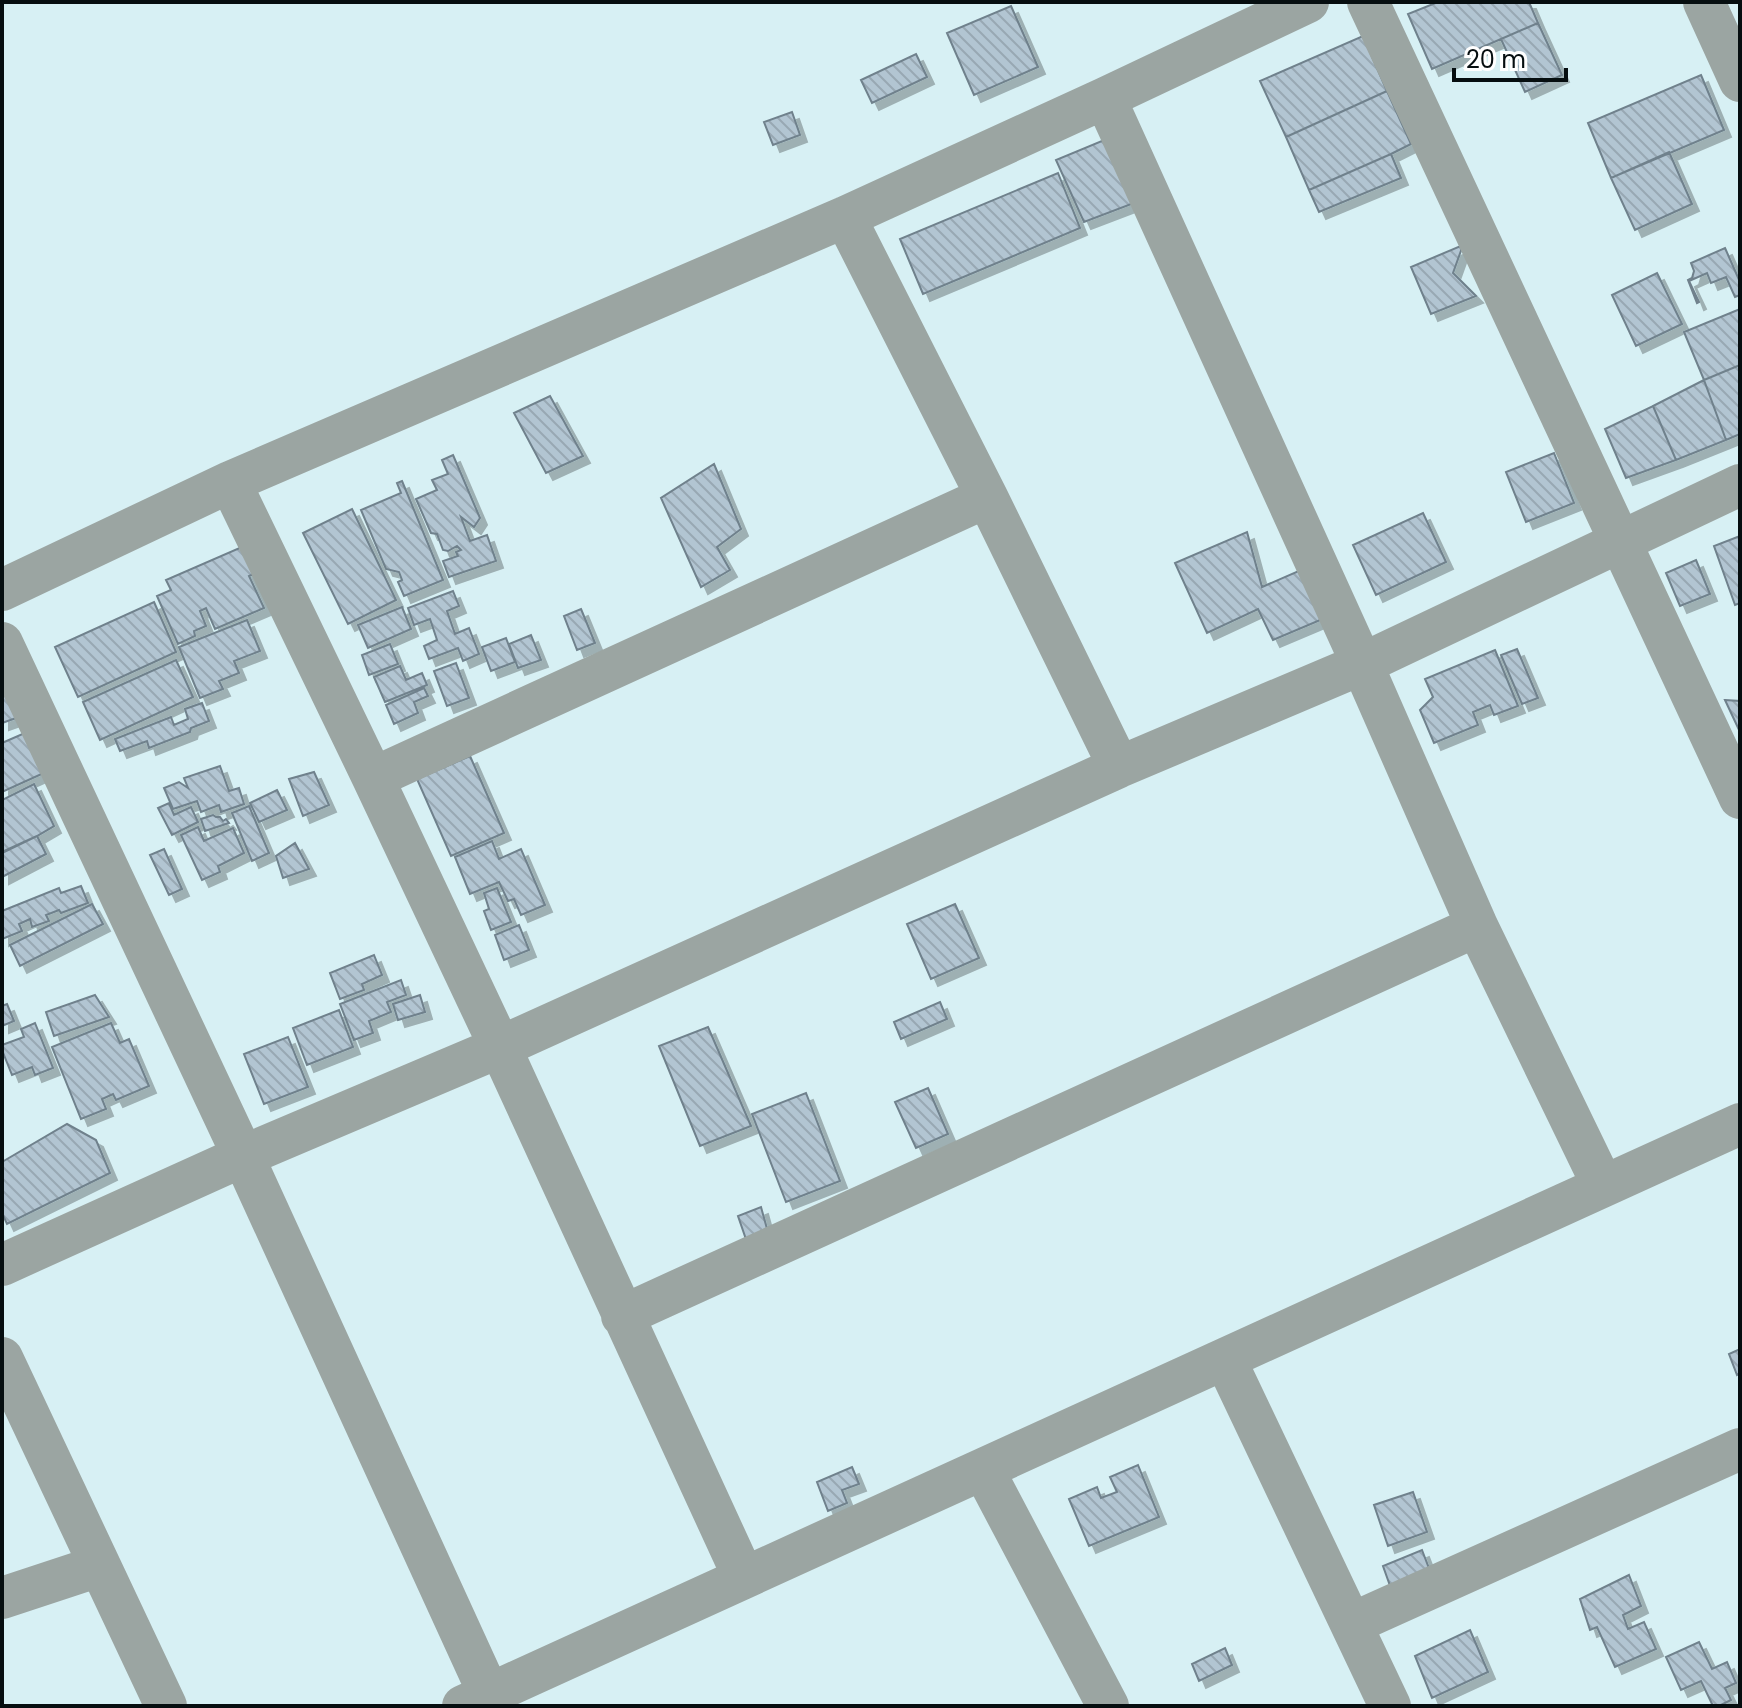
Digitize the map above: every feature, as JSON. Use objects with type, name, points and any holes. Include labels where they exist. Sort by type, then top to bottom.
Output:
[{"type":"street","points":[[2,590],[230,482],[845,217],[1308,2]]},
{"type":"street","points":[[1368,2],[1740,798]]},
{"type":"street","points":[[1704,2],[1740,81]]},
{"type":"street","points":[[1105,98],[1362,664],[1477,926],[1603,1186]]},
{"type":"street","points":[[845,217],[1119,767]]},
{"type":"street","points":[[230,482],[500,1047],[744,1578]]},
{"type":"street","points":[[2,1265],[243,1156],[500,1047],[1119,767],[1362,664],[1740,485]]},
{"type":"street","points":[[373,778],[987,497]]},
{"type":"street","points":[[2,643],[243,1156],[476,1700],[1740,1124]]},
{"type":"street","points":[[622,1316],[1477,926]]},
{"type":"street","points":[[2,1358],[166,1706]]},
{"type":"street","points":[[1225,1359],[1390,1706]]},
{"type":"street","points":[[1351,1624],[1740,1449]]},
{"type":"street","points":[[983,1469],[1108,1706]]},
{"type":"street","points":[[2,1598],[99,1566]]},
{"type":"building","points":[[1438,2],[1529,2],[1538,23],[1432,69],[1408,14]]},
{"type":"building","points":[[1011,6],[1038,67],[974,95],[947,33]]},
{"type":"building","points":[[1538,23],[1562,75],[1525,92],[1501,39]]},
{"type":"building","points":[[1363,36],[1387,91],[1286,137],[1260,81]]},
{"type":"building","points":[[916,54],[927,77],[872,103],[861,80]]},
{"type":"building","points":[[1701,75],[1724,130],[1611,178],[1588,123]]},
{"type":"building","points":[[1387,91],[1411,144],[1309,190],[1286,137]]},
{"type":"building","points":[[792,112],[800,135],[773,145],[764,122]]},
{"type":"building","points":[[1109,138],[1134,203],[1084,222],[1056,160]]},
{"type":"building","points":[[1669,152],[1692,204],[1635,230],[1611,178]]},
{"type":"building","points":[[1391,154],[1401,178],[1319,212],[1309,190]]},
{"type":"building","points":[[1058,173],[1080,228],[923,294],[900,239]]},
{"type":"building","points":[[1463,245],[1453,273],[1476,296],[1431,314],[1411,267]]},
{"type":"building","points":[[1725,248],[1740,282],[1740,295],[1735,297],[1726,277],[1711,283],[1707,273],[1689,281],[1697,303],[1688,280],[1694,271],[1691,263]]},
{"type":"building","points":[[1657,273],[1682,324],[1636,346],[1612,295]]},
{"type":"building","points":[[1740,309],[1740,365],[1704,380],[1684,332]]},
{"type":"building","points":[[1740,365],[1740,434],[1726,440],[1704,380]]},
{"type":"building","points":[[1704,380],[1726,440],[1676,460],[1653,406]]},
{"type":"building","points":[[550,396],[583,456],[546,473],[514,413]]},
{"type":"building","points":[[1653,406],[1676,460],[1626,478],[1605,429]]},
{"type":"building","points":[[1554,453],[1574,503],[1526,522],[1506,472]]},
{"type":"building","points":[[453,455],[480,518],[474,527],[461,517],[470,541],[487,535],[496,561],[449,577],[443,561],[458,556],[456,552],[461,550],[457,546],[443,550],[437,534],[431,533],[416,499],[437,490],[432,480],[448,474],[442,460]]},
{"type":"building","points":[[714,464],[741,529],[717,547],[730,570],[701,587],[661,498]]},
{"type":"building","points":[[402,481],[443,580],[404,596],[398,582],[402,580],[399,572],[386,569],[361,510],[401,493],[397,483]]},
{"type":"building","points":[[352,509],[396,600],[348,624],[303,533]]},
{"type":"building","points":[[1423,513],[1446,562],[1376,595],[1353,545]]},
{"type":"building","points":[[1247,532],[1262,587],[1301,570],[1325,618],[1273,640],[1258,609],[1207,633],[1175,563]]},
{"type":"building","points":[[1740,536],[1740,603],[1735,605],[1714,546]]},
{"type":"building","points":[[251,543],[264,570],[249,576],[264,608],[215,629],[206,608],[200,611],[206,626],[194,631],[195,636],[178,644],[157,596],[171,590],[166,580]]},
{"type":"building","points":[[1696,560],[1710,594],[1680,606],[1666,573]]},
{"type":"building","points":[[453,591],[459,606],[447,611],[455,634],[469,628],[479,654],[463,661],[458,648],[429,659],[424,646],[437,640],[430,619],[414,625],[408,608]]},
{"type":"building","points":[[154,602],[176,652],[78,697],[55,647]]},
{"type":"building","points":[[402,607],[411,629],[368,648],[358,625]]},
{"type":"building","points":[[581,609],[595,643],[577,650],[564,616]]},
{"type":"building","points":[[247,620],[260,651],[234,661],[239,673],[219,681],[223,689],[200,698],[179,647]]},
{"type":"building","points":[[531,635],[541,660],[518,668],[509,644]]},
{"type":"building","points":[[506,638],[515,662],[491,671],[482,647]]},
{"type":"building","points":[[390,644],[398,664],[369,675],[362,655]]},
{"type":"building","points":[[1517,649],[1538,698],[1522,704],[1501,655]]},
{"type":"building","points":[[1495,650],[1518,706],[1494,715],[1490,705],[1473,712],[1478,725],[1434,743],[1420,710],[1433,697],[1425,679]]},
{"type":"building","points":[[176,660],[193,697],[100,740],[83,702]]},
{"type":"building","points":[[456,663],[469,698],[447,706],[434,671]]},
{"type":"building","points":[[2,664],[22,716],[2,723]]},
{"type":"building","points":[[400,666],[406,680],[422,673],[427,685],[385,702],[374,677]]},
{"type":"building","points":[[424,688],[428,696],[414,702],[418,713],[394,724],[386,705]]},
{"type":"building","points":[[1725,700],[1740,701],[1740,732]]},
{"type":"building","points":[[202,703],[209,721],[149,748],[147,741],[120,751],[115,739],[171,717],[174,725],[188,719],[185,709]]},
{"type":"building","points":[[27,732],[46,772],[2,792],[2,743]]},
{"type":"building","points":[[470,756],[504,833],[451,856],[417,779]]},
{"type":"building","points":[[220,766],[229,791],[239,788],[244,804],[221,812],[219,805],[201,812],[197,801],[173,809],[164,788],[179,782],[188,788],[184,778]]},
{"type":"building","points":[[314,772],[329,805],[303,816],[289,779]]},
{"type":"building","points":[[34,784],[54,826],[2,852],[2,800]]},
{"type":"building","points":[[277,790],[287,810],[259,822],[250,803]]},
{"type":"building","points":[[169,803],[174,815],[191,807],[198,822],[172,835],[158,808]]},
{"type":"building","points":[[249,806],[269,853],[252,861],[232,813]]},
{"type":"building","points":[[213,815],[229,823],[205,831],[201,819]]},
{"type":"building","points":[[198,827],[204,841],[233,828],[244,853],[218,866],[220,872],[202,880],[181,835]]},
{"type":"building","points":[[37,836],[46,854],[2,877],[2,853]]},
{"type":"building","points":[[492,841],[499,859],[521,849],[545,905],[521,915],[514,899],[508,901],[499,882],[470,894],[455,857]]},
{"type":"building","points":[[295,843],[309,869],[283,878],[276,856]]},
{"type":"building","points":[[164,849],[182,889],[169,895],[150,855]]},
{"type":"building","points":[[81,886],[88,903],[46,915],[49,921],[32,927],[30,919],[19,924],[22,931],[2,939],[2,911],[59,888],[61,893]]},
{"type":"building","points":[[497,888],[511,922],[491,930],[484,911],[489,909],[484,893]]},
{"type":"building","points":[[92,904],[103,924],[20,966],[10,945]]},
{"type":"building","points":[[955,904],[979,958],[931,979],[907,924]]},
{"type":"building","points":[[519,925],[529,950],[504,960],[495,935]]},
{"type":"building","points":[[374,955],[382,975],[362,984],[364,990],[340,999],[330,973]]},
{"type":"building","points":[[401,980],[406,995],[387,1002],[391,1012],[369,1021],[373,1033],[354,1040],[340,1004]]},
{"type":"building","points":[[95,995],[109,1017],[54,1036],[46,1012]]},
{"type":"building","points":[[420,995],[425,1012],[398,1020],[393,1004]]},
{"type":"building","points":[[940,1002],[947,1019],[901,1039],[894,1022]]},
{"type":"building","points":[[7,1004],[14,1021],[2,1026],[2,1006]]},
{"type":"building","points":[[339,1010],[353,1047],[307,1065],[293,1028]]},
{"type":"building","points":[[35,1023],[53,1068],[35,1075],[32,1067],[12,1075],[2,1045],[24,1037],[21,1029]]},
{"type":"building","points":[[111,1023],[120,1043],[129,1039],[149,1086],[116,1100],[113,1094],[102,1099],[106,1109],[81,1119],[52,1047]]},
{"type":"building","points":[[708,1027],[751,1126],[700,1146],[659,1046]]},
{"type":"building","points":[[288,1037],[308,1087],[264,1104],[244,1054]]},
{"type":"building","points":[[928,1088],[948,1134],[916,1148],[895,1102]]},
{"type":"building","points":[[806,1093],[840,1181],[786,1202],[752,1114]]},
{"type":"building","points":[[67,1124],[96,1140],[110,1173],[7,1224],[2,1213],[2,1162]]},
{"type":"building","points":[[761,1207],[772,1247],[749,1248],[738,1216]]},
{"type":"building","points":[[1740,1349],[1740,1373],[1737,1375],[1729,1354]]},
{"type":"building","points":[[1138,1465],[1159,1517],[1089,1546],[1069,1499],[1097,1487],[1101,1498],[1117,1492],[1110,1477]]},
{"type":"building","points":[[852,1467],[859,1484],[842,1490],[847,1503],[828,1511],[817,1482]]},
{"type":"building","points":[[1413,1492],[1427,1532],[1388,1546],[1374,1505]]},
{"type":"building","points":[[1422,1550],[1433,1579],[1394,1597],[1383,1566]]},
{"type":"building","points":[[1629,1575],[1641,1606],[1623,1615],[1628,1629],[1644,1622],[1656,1649],[1615,1667],[1597,1627],[1590,1630],[1580,1599]]},
{"type":"building","points":[[1470,1630],[1488,1672],[1432,1698],[1415,1656]]},
{"type":"building","points":[[1699,1642],[1712,1669],[1727,1662],[1736,1683],[1725,1688],[1731,1700],[1719,1706],[1713,1706],[1701,1681],[1681,1690],[1666,1657]]},
{"type":"building","points":[[1225,1648],[1232,1665],[1199,1681],[1192,1664]]}]
